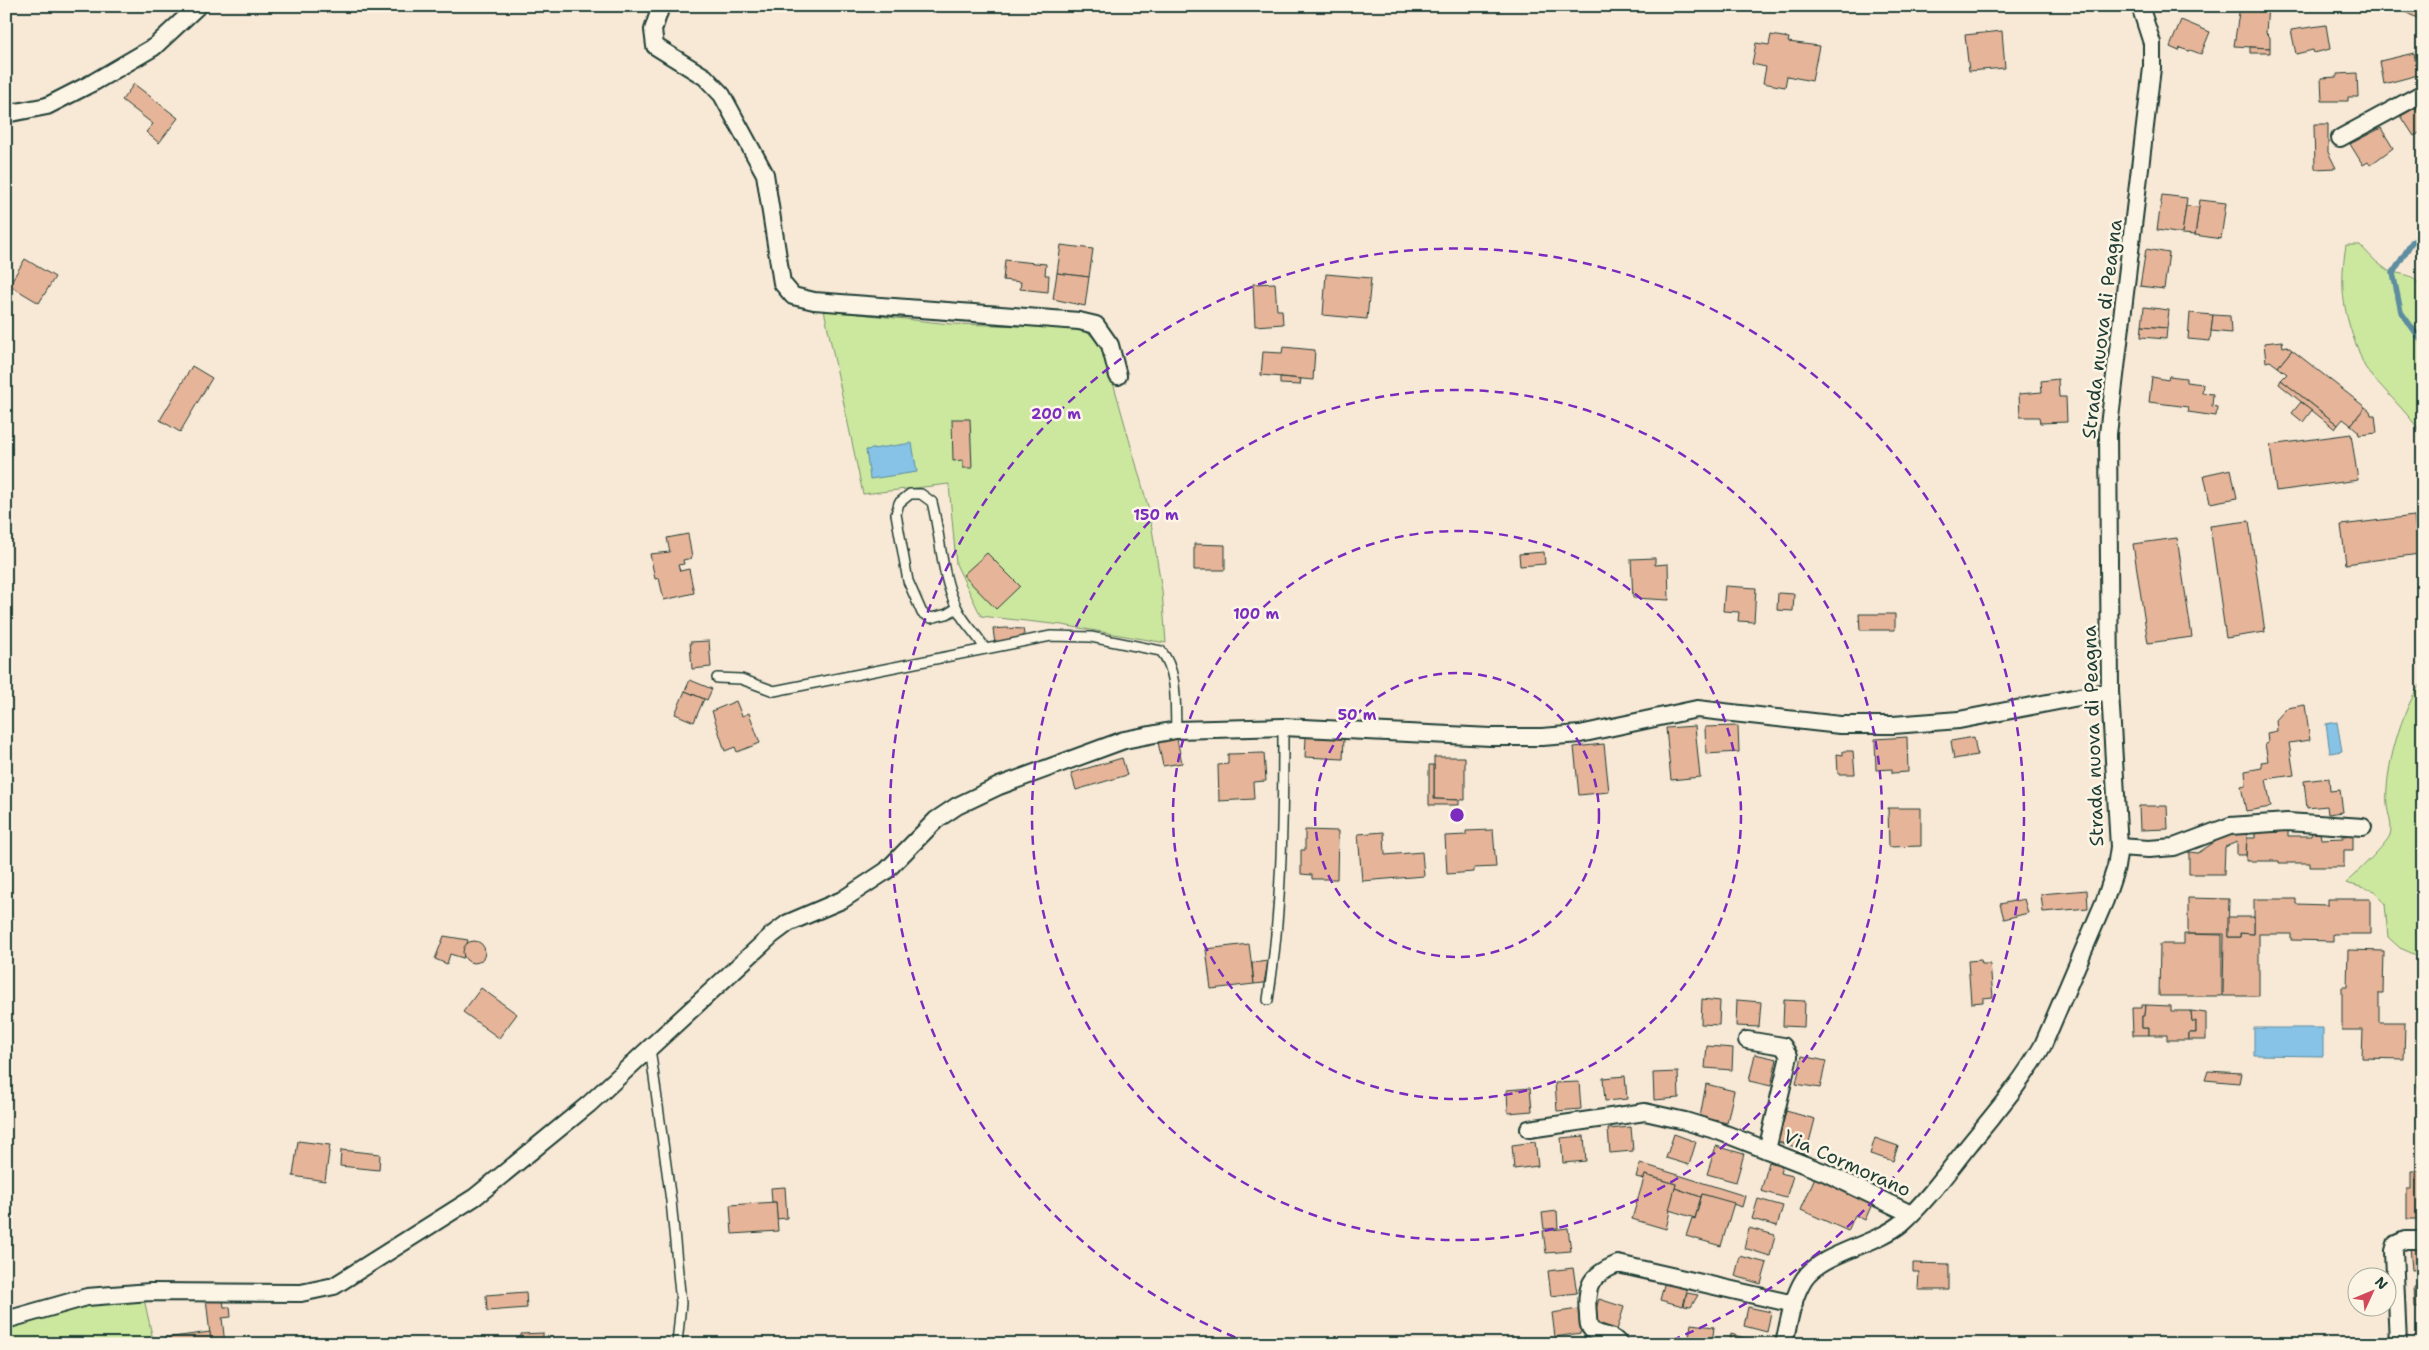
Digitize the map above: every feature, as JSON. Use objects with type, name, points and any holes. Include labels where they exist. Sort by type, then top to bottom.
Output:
[{"type":"street","points":[[6,114],[47,106],[94,82],[154,47],[198,6]]},
{"type":"street","points":[[661,6],[653,30],[655,46],[705,77],[722,95],[765,174],[782,283],[793,296],[814,301],[1088,323],[1096,326],[1110,345],[1118,376]]},
{"type":"street","name":"Strada nuova di Peagna","points":[[1784,1344],[1794,1304],[1805,1277],[1823,1262],[1886,1236],[1911,1214],[2033,1063],[2043,1045],[2105,900],[2116,866],[2119,847],[2110,691],[2108,434],[2152,68],[2152,43],[2140,6]]},
{"type":"street","points":[[2340,138],[2423,93]]},
{"type":"street","points":[[6,1320],[86,1297],[150,1292],[301,1293],[334,1286],[475,1198],[589,1104],[772,935],[788,923],[842,900],[886,871],[936,820],[957,806],[999,786],[1124,740],[1176,730],[1283,727],[1491,737],[1542,737],[1580,734],[1697,709],[1840,725],[1893,725],[1959,720],[2110,691]]},
{"type":"street","points":[[2119,847],[2149,849],[2174,847],[2214,830],[2230,826],[2287,822],[2363,826]]},
{"type":"street","name":"Via Cormorano","points":[[1747,1040],[1783,1046],[1789,1056],[1766,1150]]},
{"type":"street","name":"Via Cormorano","points":[[1529,1129],[1645,1112],[1701,1126],[1826,1173],[1911,1214]]},
{"type":"street","points":[[2398,1344],[2394,1251],[2396,1244],[2405,1240],[2423,1240]]},
{"type":"street","points":[[1619,1344],[1613,1337],[1593,1331],[1589,1326],[1586,1293],[1591,1282],[1605,1269],[1618,1264],[1794,1304]]},
{"type":"lane","points":[[957,608],[947,614],[931,618],[922,613],[908,581],[896,514],[899,503],[910,494],[921,494],[932,502],[949,589],[957,608],[978,634],[985,649]]},
{"type":"lane","points":[[717,678],[741,679],[774,691],[1051,636],[1091,637],[1161,651],[1168,660],[1174,692],[1176,730]]},
{"type":"lane","points":[[1268,1000],[1277,941],[1280,893],[1283,832],[1283,727]]},
{"type":"lane","points":[[650,1048],[681,1302],[677,1344]]},
{"type":"green space","points":[[2346,245],[2360,245],[2383,267],[2411,277],[2420,285],[2423,293],[2423,439],[2415,424],[2370,374],[2362,361],[2347,317],[2343,295]]},
{"type":"green space","points":[[824,310],[950,324],[1070,327],[1082,330],[1091,336],[1105,354],[1149,510],[1162,591],[1166,643],[1062,625],[981,616],[956,564],[949,484],[863,494]]},
{"type":"green space","points":[[2423,681],[2423,958],[2400,948],[2388,937],[2385,904],[2375,891],[2346,883],[2377,852],[2390,835],[2391,828],[2387,805],[2388,775],[2402,723],[2415,692]]},
{"type":"green space","points":[[2423,1066],[2423,1126],[2417,1098],[2420,1092],[2416,1082]]},
{"type":"green space","points":[[144,1299],[154,1344],[6,1344],[6,1327],[85,1303]]},
{"type":"water","points":[[912,443],[917,472],[870,479],[866,450]]},
{"type":"water","points":[[2337,722],[2342,751],[2330,753],[2326,724]]},
{"type":"water","points":[[2254,1028],[2323,1028],[2323,1056],[2254,1055]]},
{"type":"building","points":[[2240,6],[2268,6],[2266,33],[2270,37],[2270,48],[2234,46]]},
{"type":"building","points":[[2406,6],[2423,6],[2423,21],[2403,11]]},
{"type":"building","points":[[2181,20],[2210,32],[2201,54],[2180,48],[2179,51],[2170,47]]},
{"type":"building","points":[[2326,25],[2330,49],[2314,53],[2313,50],[2296,54],[2291,30]]},
{"type":"building","points":[[2002,31],[2005,68],[1969,71],[1965,35]]},
{"type":"building","points":[[1771,35],[1789,38],[1788,42],[1819,46],[1812,81],[1787,76],[1785,87],[1763,83],[1766,67],[1752,64],[1756,43],[1769,45]]},
{"type":"building","points":[[2250,47],[2270,48],[2270,53],[2250,53]]},
{"type":"building","points":[[2414,53],[2418,75],[2384,84],[2380,61]]},
{"type":"building","points":[[2357,73],[2358,97],[2348,97],[2348,101],[2322,101],[2321,78],[2337,77],[2337,74]]},
{"type":"building","points":[[134,84],[178,118],[159,143],[146,132],[153,124],[122,100]]},
{"type":"building","points":[[2418,106],[2419,109],[2423,107],[2423,131],[2414,136],[2401,116]]},
{"type":"building","points":[[2314,124],[2328,124],[2328,152],[2336,168],[2315,169]]},
{"type":"building","points":[[2381,128],[2393,148],[2370,165],[2368,162],[2363,165],[2350,144]]},
{"type":"building","points":[[2162,195],[2187,198],[2182,234],[2157,230]]},
{"type":"building","points":[[2200,200],[2226,203],[2221,239],[2195,235]]},
{"type":"building","points":[[2186,206],[2199,207],[2195,235],[2182,234]]},
{"type":"building","points":[[1061,245],[1093,249],[1089,277],[1057,273]]},
{"type":"building","points":[[2146,249],[2169,253],[2164,289],[2140,286]]},
{"type":"building","points":[[25,259],[55,277],[39,303],[9,285]]},
{"type":"building","points":[[1005,260],[1046,264],[1045,275],[1049,275],[1048,292],[1020,289],[1021,282],[1003,280]]},
{"type":"building","points":[[1057,273],[1089,277],[1085,306],[1053,299]]},
{"type":"building","points":[[1326,274],[1371,278],[1367,319],[1323,315]]},
{"type":"building","points":[[1275,283],[1277,310],[1282,310],[1283,324],[1255,326],[1253,284]]},
{"type":"building","points":[[2144,307],[2169,310],[2167,328],[2142,326]]},
{"type":"building","points":[[2190,313],[2213,315],[2210,341],[2188,339]]},
{"type":"building","points":[[2213,315],[2230,316],[2231,333],[2211,331]]},
{"type":"building","points":[[2142,326],[2167,328],[2166,339],[2141,337]]},
{"type":"building","points":[[2282,341],[2283,347],[2287,346],[2292,350],[2278,367],[2270,361],[2266,362],[2264,343]]},
{"type":"building","points":[[1283,347],[1315,350],[1313,380],[1261,375],[1263,352],[1282,353]]},
{"type":"building","points":[[2292,350],[2365,407],[2351,425],[2343,419],[2338,425],[2281,380],[2287,374],[2278,367]]},
{"type":"building","points":[[192,366],[212,378],[180,432],[160,420]]},
{"type":"building","points":[[2169,376],[2186,378],[2186,382],[2203,384],[2202,393],[2213,394],[2212,406],[2217,407],[2216,416],[2188,412],[2189,407],[2149,402],[2152,377],[2168,380]]},
{"type":"building","points":[[1280,377],[1301,379],[1300,385],[1280,384]]},
{"type":"building","points":[[2058,379],[2059,397],[2066,397],[2067,422],[2040,423],[2039,417],[2020,417],[2019,394],[2042,392],[2041,381]]},
{"type":"building","points":[[2281,380],[2338,425],[2335,429],[2279,384]]},
{"type":"building","points":[[2301,402],[2312,410],[2303,422],[2292,413]]},
{"type":"building","points":[[2365,407],[2370,411],[2371,415],[2375,415],[2377,433],[2359,435],[2358,431],[2351,425]]},
{"type":"building","points":[[952,419],[970,419],[972,468],[963,468],[963,460],[953,461]]},
{"type":"building","points":[[2351,434],[2358,480],[2276,491],[2270,445]]},
{"type":"building","points":[[2231,469],[2237,498],[2210,503],[2204,475]]},
{"type":"building","points":[[2414,516],[2419,554],[2346,564],[2341,525]]},
{"type":"building","points":[[2249,521],[2265,632],[2226,638],[2210,526]]},
{"type":"building","points":[[688,534],[692,558],[683,560],[684,564],[678,565],[680,571],[689,569],[694,593],[664,600],[659,578],[655,579],[650,554],[670,552],[667,538]]},
{"type":"building","points":[[2177,538],[2192,637],[2148,643],[2133,544]]},
{"type":"building","points":[[1194,544],[1225,545],[1225,570],[1194,570]]},
{"type":"building","points":[[1544,552],[1545,564],[1520,566],[1519,554]]},
{"type":"building","points":[[987,553],[1020,586],[996,609],[963,575]]},
{"type":"building","points":[[1655,558],[1655,565],[1668,564],[1669,600],[1633,598],[1631,559]]},
{"type":"building","points":[[1725,586],[1756,588],[1754,622],[1738,621],[1739,612],[1723,611]]},
{"type":"building","points":[[1778,593],[1794,594],[1793,611],[1777,610]]},
{"type":"building","points":[[1859,614],[1895,614],[1895,630],[1860,630]]},
{"type":"building","points":[[993,629],[1023,629],[1025,639],[995,644]]},
{"type":"building","points":[[709,641],[711,667],[692,669],[690,642]]},
{"type":"building","points":[[690,680],[712,689],[707,700],[685,691]]},
{"type":"building","points":[[685,691],[704,699],[694,722],[675,714]]},
{"type":"building","points":[[736,701],[742,716],[749,713],[760,743],[737,752],[735,747],[725,751],[712,711]]},
{"type":"building","points":[[2305,705],[2310,740],[2289,743],[2294,775],[2266,779],[2271,807],[2246,811],[2241,786],[2246,785],[2245,771],[2262,768],[2261,762],[2268,761],[2265,744],[2268,743],[2267,733],[2277,731],[2276,720],[2287,708]]},
{"type":"building","points":[[1695,726],[1700,777],[1671,780],[1666,728]]},
{"type":"building","points":[[1738,726],[1739,752],[1706,754],[1705,727]]},
{"type":"building","points":[[1306,737],[1344,739],[1343,759],[1305,757]]},
{"type":"building","points":[[1907,737],[1908,772],[1892,773],[1892,769],[1876,770],[1875,739]]},
{"type":"building","points":[[1974,737],[1977,755],[1954,759],[1951,741]]},
{"type":"building","points":[[1177,739],[1182,763],[1163,766],[1158,742]]},
{"type":"building","points":[[1604,744],[1609,792],[1579,795],[1574,747]]},
{"type":"building","points":[[1843,751],[1853,751],[1855,774],[1838,774],[1837,754],[1843,755]]},
{"type":"building","points":[[1264,753],[1266,781],[1253,782],[1254,799],[1219,801],[1218,765],[1228,764],[1228,754]]},
{"type":"building","points":[[1434,757],[1465,757],[1465,800],[1434,799]]},
{"type":"building","points":[[1122,758],[1127,775],[1076,790],[1071,773]]},
{"type":"building","points":[[1429,765],[1434,765],[1434,799],[1459,800],[1459,805],[1429,805]]},
{"type":"building","points":[[2329,778],[2330,791],[2340,790],[2343,812],[2328,814],[2327,806],[2307,808],[2304,781]]},
{"type":"building","points":[[2139,806],[2167,806],[2168,829],[2140,830]]},
{"type":"building","points":[[1888,808],[1921,808],[1921,846],[1889,847]]},
{"type":"building","points":[[1305,830],[1338,831],[1337,879],[1312,879],[1312,875],[1301,874],[1301,850],[1305,850]]},
{"type":"building","points":[[1493,830],[1496,867],[1474,868],[1474,872],[1447,874],[1445,836],[1466,835],[1466,831]]},
{"type":"building","points":[[2279,830],[2288,830],[2288,836],[2311,836],[2312,832],[2320,832],[2321,839],[2343,838],[2343,836],[2353,835],[2353,850],[2344,850],[2344,867],[2310,867],[2310,863],[2246,861],[2247,838],[2255,838],[2255,832],[2279,832]]},
{"type":"building","points":[[1384,832],[1385,855],[1422,852],[1424,876],[1362,881],[1358,834]]},
{"type":"building","points":[[2247,832],[2246,855],[2237,855],[2237,842],[2225,847],[2224,874],[2189,874],[2189,852],[2198,853],[2228,833]]},
{"type":"building","points":[[2087,890],[2088,908],[2043,912],[2041,894]]},
{"type":"building","points":[[2188,898],[2229,899],[2228,937],[2240,937],[2240,933],[2254,934],[2254,899],[2296,899],[2296,904],[2328,905],[2328,899],[2370,899],[2370,934],[2333,934],[2333,941],[2291,940],[2291,934],[2259,934],[2259,996],[2223,996],[2224,934],[2188,934]]},
{"type":"building","points":[[2024,899],[2028,913],[2004,919],[2000,904]]},
{"type":"building","points":[[2228,917],[2254,917],[2254,934],[2240,933],[2240,937],[2228,937]]},
{"type":"building","points":[[2184,934],[2222,935],[2222,996],[2159,996],[2160,944],[2184,944]]},
{"type":"building","points":[[444,936],[468,940],[463,958],[450,954],[447,964],[435,959]]},
{"type":"building","points":[[474,941],[482,944],[485,952],[482,960],[474,963],[466,960],[463,952],[466,944]]},
{"type":"building","points":[[1249,944],[1254,984],[1211,989],[1206,949]]},
{"type":"building","points":[[2348,950],[2384,951],[2383,993],[2379,993],[2379,1022],[2405,1022],[2404,1059],[2362,1058],[2363,1030],[2342,1030],[2342,987],[2347,987]]},
{"type":"building","points":[[1981,960],[1982,964],[1990,964],[1993,997],[1983,998],[1983,1002],[1971,1003],[1968,961]]},
{"type":"building","points":[[1268,961],[1264,983],[1254,984],[1252,963]]},
{"type":"building","points":[[481,988],[517,1014],[499,1038],[463,1012]]},
{"type":"building","points":[[1702,999],[1720,1001],[1719,1025],[1701,1024]]},
{"type":"building","points":[[1737,1000],[1761,1002],[1759,1027],[1736,1026]]},
{"type":"building","points":[[1784,1000],[1805,1001],[1804,1027],[1783,1026]]},
{"type":"building","points":[[2142,1005],[2146,1005],[2145,1016],[2142,1016],[2142,1028],[2149,1028],[2149,1035],[2133,1035],[2132,1008],[2142,1008]]},
{"type":"building","points":[[2146,1005],[2171,1006],[2171,1011],[2191,1011],[2192,1021],[2196,1021],[2196,1033],[2189,1033],[2189,1040],[2167,1040],[2167,1035],[2149,1035],[2149,1028],[2142,1028],[2142,1016],[2145,1016]]},
{"type":"building","points":[[2191,1011],[2206,1013],[2206,1040],[2189,1040],[2189,1033],[2196,1033],[2196,1021],[2192,1021]]},
{"type":"building","points":[[1707,1046],[1733,1048],[1732,1070],[1705,1068]]},
{"type":"building","points":[[1755,1054],[1777,1059],[1771,1086],[1749,1081]]},
{"type":"building","points":[[1802,1056],[1826,1061],[1820,1088],[1796,1084]]},
{"type":"building","points":[[2208,1071],[2241,1073],[2239,1083],[2205,1080]]},
{"type":"building","points":[[1678,1072],[1679,1098],[1654,1100],[1653,1073]]},
{"type":"building","points":[[1625,1076],[1627,1099],[1605,1101],[1603,1078]]},
{"type":"building","points":[[1579,1082],[1581,1109],[1557,1111],[1555,1083]]},
{"type":"building","points":[[1706,1084],[1734,1091],[1727,1123],[1700,1117]]},
{"type":"building","points":[[1530,1088],[1532,1111],[1508,1113],[1507,1090]]},
{"type":"building","points":[[1786,1111],[1815,1119],[1807,1150],[1778,1142]]},
{"type":"building","points":[[1631,1127],[1633,1151],[1610,1153],[1608,1129]]},
{"type":"building","points":[[1674,1134],[1696,1142],[1689,1165],[1666,1158]]},
{"type":"building","points":[[1584,1136],[1586,1161],[1563,1163],[1561,1138]]},
{"type":"building","points":[[1875,1138],[1898,1146],[1893,1161],[1870,1154]]},
{"type":"building","points":[[298,1141],[330,1145],[325,1181],[293,1176]]},
{"type":"building","points":[[1535,1142],[1538,1166],[1514,1169],[1512,1145]]},
{"type":"building","points":[[1716,1146],[1744,1154],[1736,1182],[1707,1174]]},
{"type":"building","points":[[341,1150],[380,1154],[379,1170],[340,1166]]},
{"type":"building","points":[[1769,1162],[1782,1166],[1780,1173],[1793,1176],[1786,1198],[1761,1191]]},
{"type":"building","points":[[1640,1163],[1745,1196],[1742,1207],[1702,1194],[1701,1197],[1675,1188],[1676,1184],[1645,1175],[1644,1179],[1636,1177]]},
{"type":"building","points":[[2411,1171],[2423,1171],[2423,1219],[2407,1219],[2407,1189],[2411,1189]]},
{"type":"building","points":[[1645,1175],[1676,1184],[1666,1229],[1632,1219]]},
{"type":"building","points":[[1815,1177],[1873,1202],[1865,1220],[1855,1215],[1848,1231],[1801,1210]]},
{"type":"building","points":[[785,1187],[787,1218],[777,1219],[776,1202],[772,1202],[771,1188]]},
{"type":"building","points":[[1675,1188],[1701,1197],[1695,1218],[1669,1210]]},
{"type":"building","points":[[1702,1194],[1734,1203],[1721,1246],[1686,1236],[1692,1218],[1695,1219]]},
{"type":"building","points":[[1758,1199],[1783,1206],[1777,1226],[1752,1219]]},
{"type":"building","points":[[776,1202],[778,1231],[732,1234],[730,1205]]},
{"type":"building","points":[[1557,1211],[1558,1228],[1544,1229],[1542,1213]]},
{"type":"building","points":[[1568,1228],[1571,1251],[1546,1253],[1543,1231]]},
{"type":"building","points":[[1749,1228],[1775,1235],[1770,1256],[1744,1248]]},
{"type":"building","points":[[2423,1246],[2423,1269],[2412,1270],[2410,1247]]},
{"type":"building","points":[[1740,1256],[1767,1263],[1761,1284],[1735,1276]]},
{"type":"building","points":[[1913,1263],[1949,1264],[1949,1290],[1918,1290],[1919,1272],[1913,1272]]},
{"type":"building","points":[[1573,1268],[1577,1293],[1551,1296],[1548,1271]]},
{"type":"building","points":[[1665,1281],[1688,1287],[1683,1306],[1660,1300]]},
{"type":"building","points":[[2423,1286],[2423,1308],[2415,1308],[2414,1287]]},
{"type":"building","points":[[526,1292],[527,1308],[487,1311],[486,1295]]},
{"type":"building","points":[[1687,1293],[1698,1295],[1691,1307],[1684,1306]]},
{"type":"building","points":[[206,1298],[223,1299],[224,1307],[230,1307],[231,1317],[222,1318],[225,1344],[211,1344]]},
{"type":"building","points":[[1599,1299],[1624,1307],[1617,1330],[1592,1322]]},
{"type":"building","points":[[1748,1307],[1771,1312],[1767,1332],[1744,1326]]},
{"type":"building","points":[[1578,1309],[1581,1333],[1555,1337],[1552,1313]]},
{"type":"building","points":[[1691,1324],[1714,1327],[1712,1344],[1688,1344]]},
{"type":"building","points":[[210,1332],[211,1344],[166,1344],[165,1338]]},
{"type":"building","points":[[543,1333],[543,1344],[493,1344],[521,1341],[521,1334]]},
{"type":"building","points":[[1731,1334],[1754,1341],[1753,1344],[1729,1344]]},
{"type":"building","points":[[1653,1339],[1675,1342],[1675,1344],[1652,1344]]},
{"type":"waterway","points":[[2423,236],[2412,242],[2393,273],[2401,312],[2423,343]]}]
